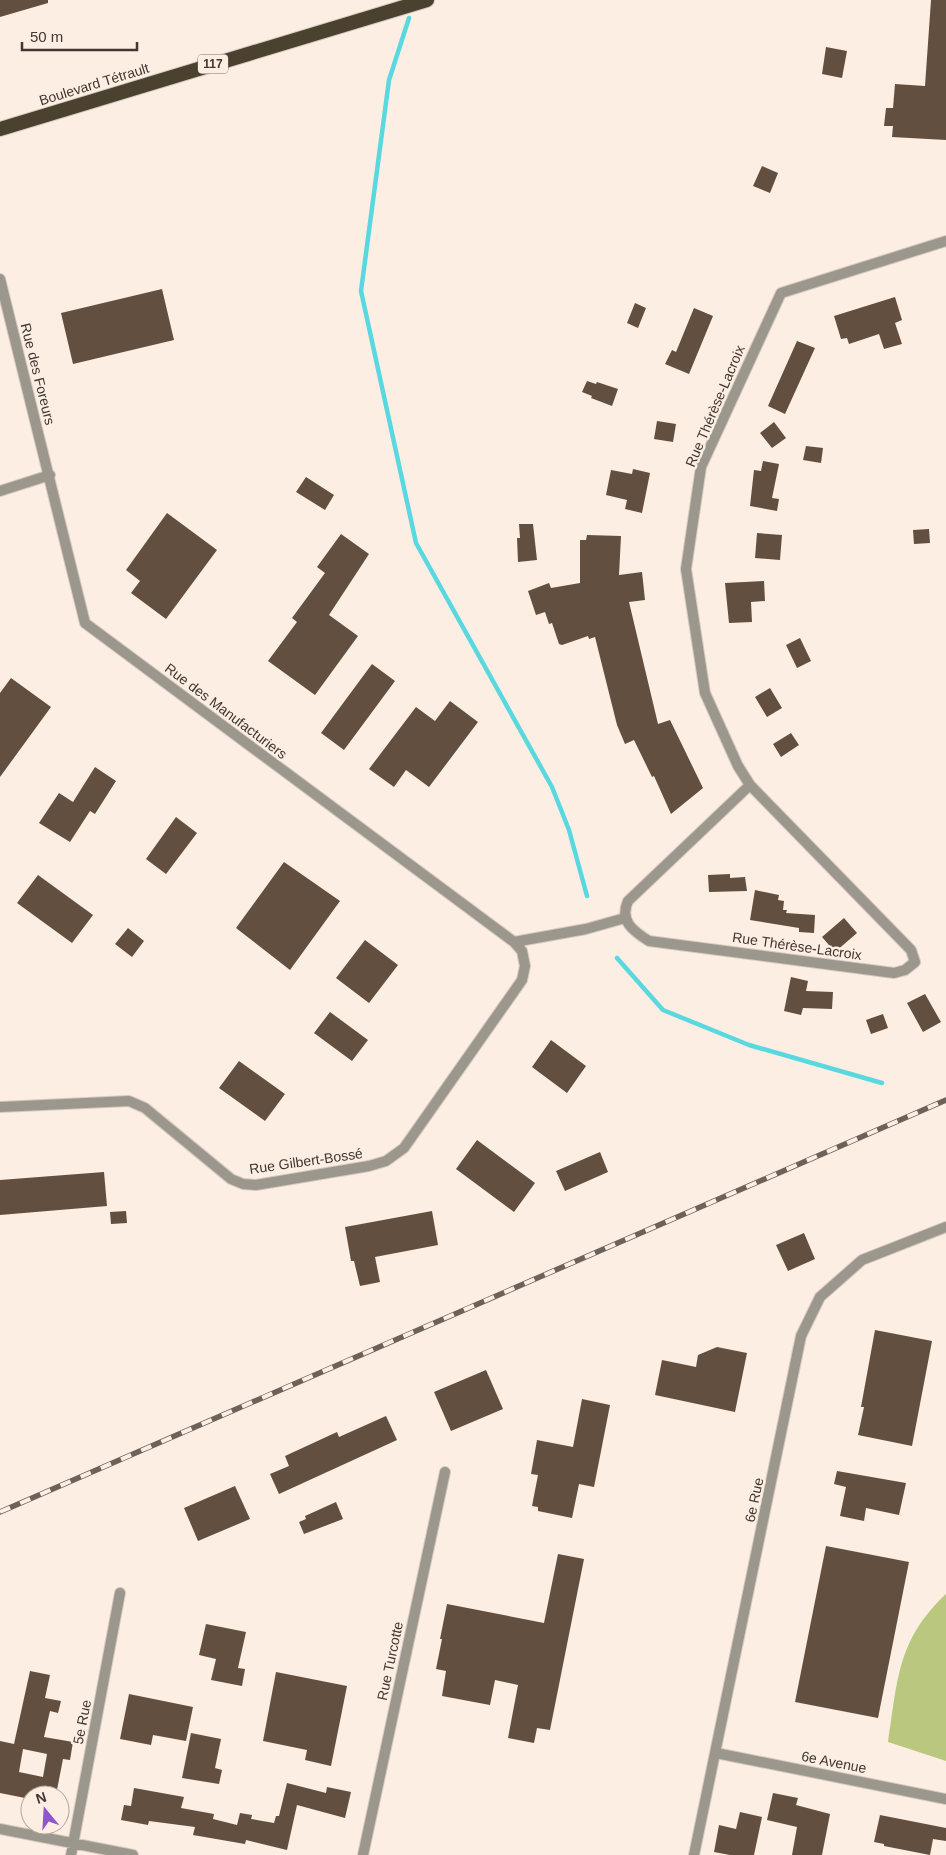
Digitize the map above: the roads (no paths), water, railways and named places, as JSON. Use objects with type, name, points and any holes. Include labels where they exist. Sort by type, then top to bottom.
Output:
[{"type":"highway","name":"Boulevard Tétrault","points":[[0,129],[427,0]]},
{"type":"street","name":"Rue Thérèse-Lacroix","points":[[625,918],[630,929],[649,941],[894,973],[905,970],[914,962],[911,950],[750,785],[738,766],[705,693],[686,569],[701,467],[781,293],[946,241]]},
{"type":"street","name":"Rue des Foreurs","points":[[0,279],[50,475]]},
{"type":"street","points":[[0,491],[50,475]]},
{"type":"street","name":"Rue des Manufacturiers","points":[[50,475],[85,623],[514,942],[522,952],[525,966],[522,980]]},
{"type":"street","points":[[514,942],[586,929],[625,918],[625,909],[628,901],[750,785]]},
{"type":"street","name":"Rue Gilbert-Bossé","points":[[0,1107],[128,1101],[145,1108],[231,1179],[243,1184],[256,1185],[369,1166],[386,1161],[404,1148],[522,980]]},
{"type":"street","name":"6e Rue","points":[[694,1855],[801,1336],[820,1297],[862,1260],[946,1227]]},
{"type":"street","name":"Rue Turcotte","points":[[363,1855],[444,1472]]},
{"type":"street","name":"5e Rue","points":[[71,1855],[120,1593]]},
{"type":"street","name":"6e Avenue","points":[[716,1753],[946,1798]]},
{"type":"street","points":[[0,1829],[132,1855]]},
{"type":"waterway","points":[[409,18],[389,80],[361,291],[416,543],[552,787],[569,830],[587,896]]},
{"type":"waterway","points":[[617,958],[663,1010],[749,1045],[882,1083]]},
{"type":"railway","points":[[0,1512],[946,1100]]}]
